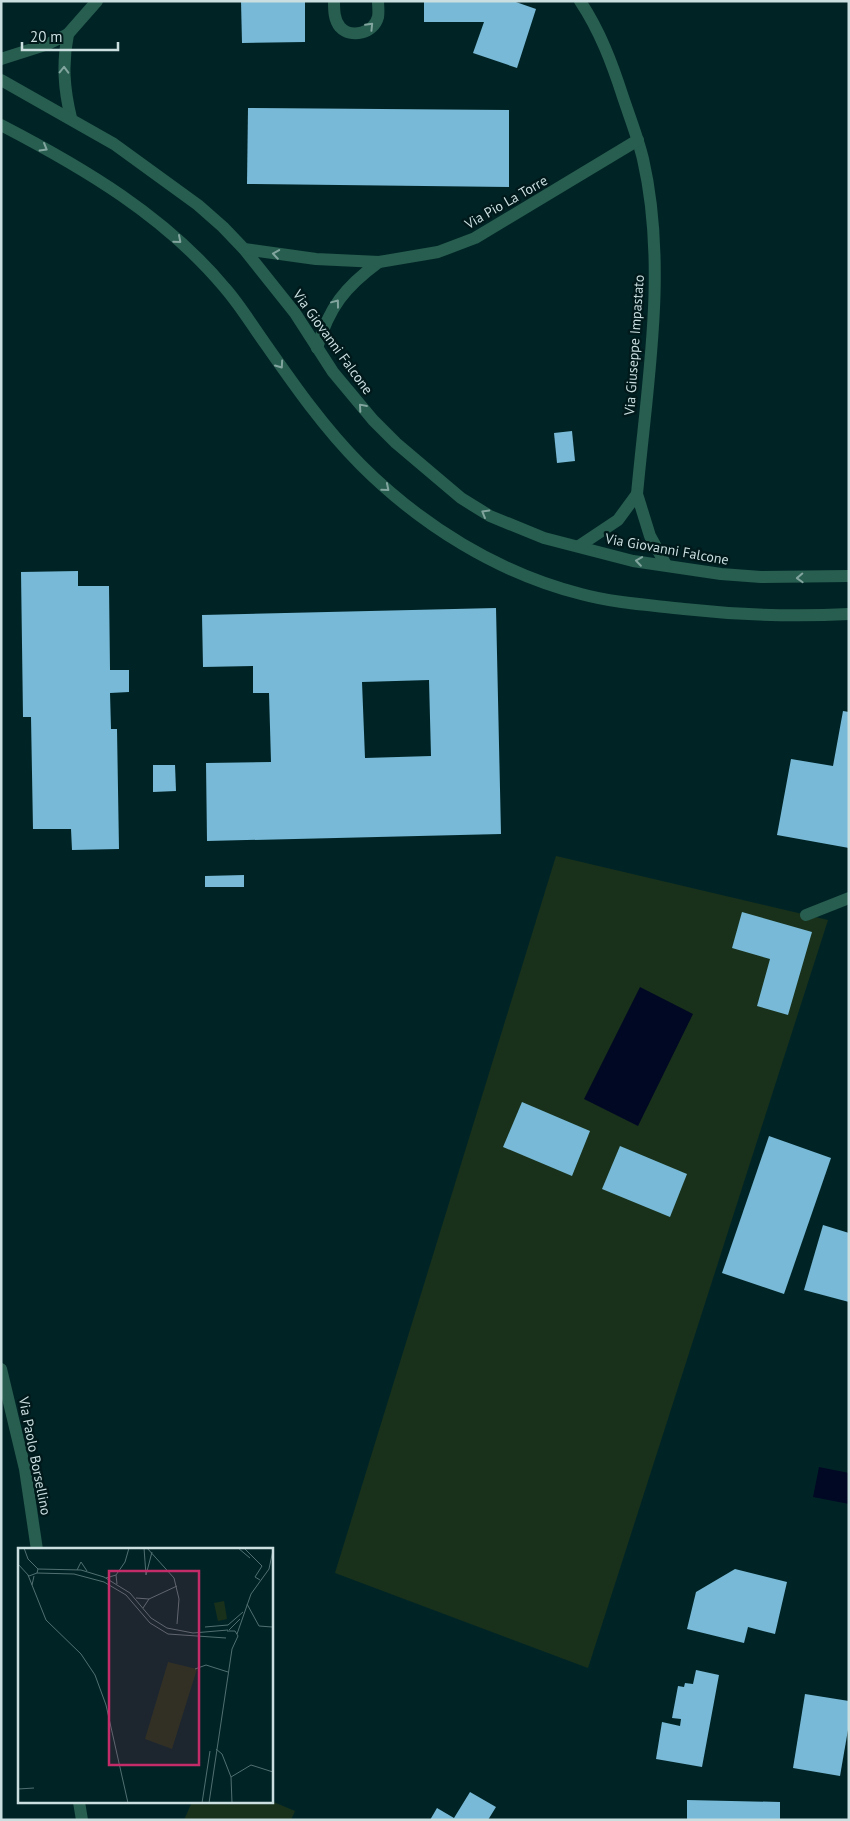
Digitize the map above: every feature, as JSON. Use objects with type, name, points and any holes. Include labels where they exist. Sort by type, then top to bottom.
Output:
[{"type":"street","points":[[1,59],[48,44],[68,34],[97,1]]},
{"type":"street","points":[[334,1],[334,16],[337,22],[341,28],[352,34],[363,33],[372,27],[378,17],[378,1]]},
{"type":"street","name":"Via Giuseppe Impastato","points":[[580,1],[606,49],[638,140],[648,185],[653,234],[655,291],[637,494]]},
{"type":"street","points":[[68,34],[63,72],[64,92],[72,118]]},
{"type":"street","name":"Via Giovanni Falcone","points":[[1,80],[72,118],[135,158],[198,205],[244,249],[295,314],[338,378],[373,420],[396,443],[461,498],[506,524],[544,538],[579,546],[607,556],[721,574],[762,577],[849,576]]},
{"type":"street","points":[[1,125],[47,149],[131,201],[186,246],[227,290],[292,381],[360,464],[409,507],[469,548],[529,578],[583,595],[610,600],[733,614],[813,616],[849,614]]},
{"type":"street","name":"Via Pio La Torre","points":[[244,249],[316,259],[379,262],[438,252],[475,238],[638,140]]},
{"type":"street","points":[[317,348],[331,310],[352,283],[379,262]]},
{"type":"street","points":[[579,546],[618,520],[637,494]]},
{"type":"street","points":[[637,494],[650,536],[666,565]]},
{"type":"street","points":[[806,915],[849,898]]},
{"type":"street","name":"Via Paolo Borsellino","points":[[1,1369],[25,1469],[38,1548]]},
{"type":"street","points":[[79,1804],[82,1820]]},
{"type":"green space","points":[[556,856],[828,920],[588,1668],[335,1573]]},
{"type":"green space","points":[[272,1801],[295,1811],[291,1820],[184,1820],[191,1804],[272,1804]]},
{"type":"water","points":[[640,987],[693,1014],[638,1126],[584,1099]]},
{"type":"water","points":[[819,1467],[849,1473],[849,1504],[813,1497]]},
{"type":"building","points":[[241,1],[305,1],[305,42],[242,43]]},
{"type":"building","points":[[424,1],[513,1],[536,9],[517,68],[473,53],[484,22],[424,22]]},
{"type":"building","points":[[248,108],[509,110],[509,187],[247,184]]},
{"type":"building","points":[[572,431],[575,461],[557,463],[554,433]]},
{"type":"building","points":[[78,571],[78,586],[109,586],[110,670],[129,670],[129,692],[110,693],[111,729],[117,729],[119,849],[72,850],[71,829],[33,829],[31,717],[23,717],[21,572]]},
{"type":"building","points":[[496,608],[501,834],[207,841],[206,763],[271,762],[269,693],[253,693],[253,666],[203,667],[202,615]],"holes":[[[429,680],[431,756],[365,758],[362,682]]]},
{"type":"building","points":[[843,711],[849,712],[849,848],[777,835],[791,759],[833,766]]},
{"type":"building","points":[[153,765],[175,765],[176,791],[153,792]]},
{"type":"building","points":[[244,875],[244,887],[205,887],[205,876]]},
{"type":"building","points":[[742,912],[812,932],[788,1015],[757,1006],[770,959],[732,948]]},
{"type":"building","points":[[522,1102],[590,1131],[572,1176],[503,1147]]},
{"type":"building","points":[[769,1136],[831,1158],[784,1294],[722,1273]]},
{"type":"building","points":[[620,1146],[687,1174],[670,1217],[602,1189]]},
{"type":"building","points":[[823,1225],[849,1233],[849,1302],[804,1290]]},
{"type":"building","points":[[735,1569],[787,1582],[775,1634],[748,1627],[744,1643],[687,1629],[696,1592]]},
{"type":"building","points":[[696,1670],[719,1675],[702,1767],[656,1759],[662,1722],[680,1726],[681,1719],[672,1718],[678,1686],[684,1687],[685,1683],[693,1684]]},
{"type":"building","points":[[805,1694],[849,1701],[849,1724],[840,1776],[793,1768]]},
{"type":"building","points":[[470,1792],[496,1807],[488,1820],[430,1820],[437,1808],[454,1818]]},
{"type":"building","points":[[687,1800],[780,1802],[780,1820],[687,1820]]}]
